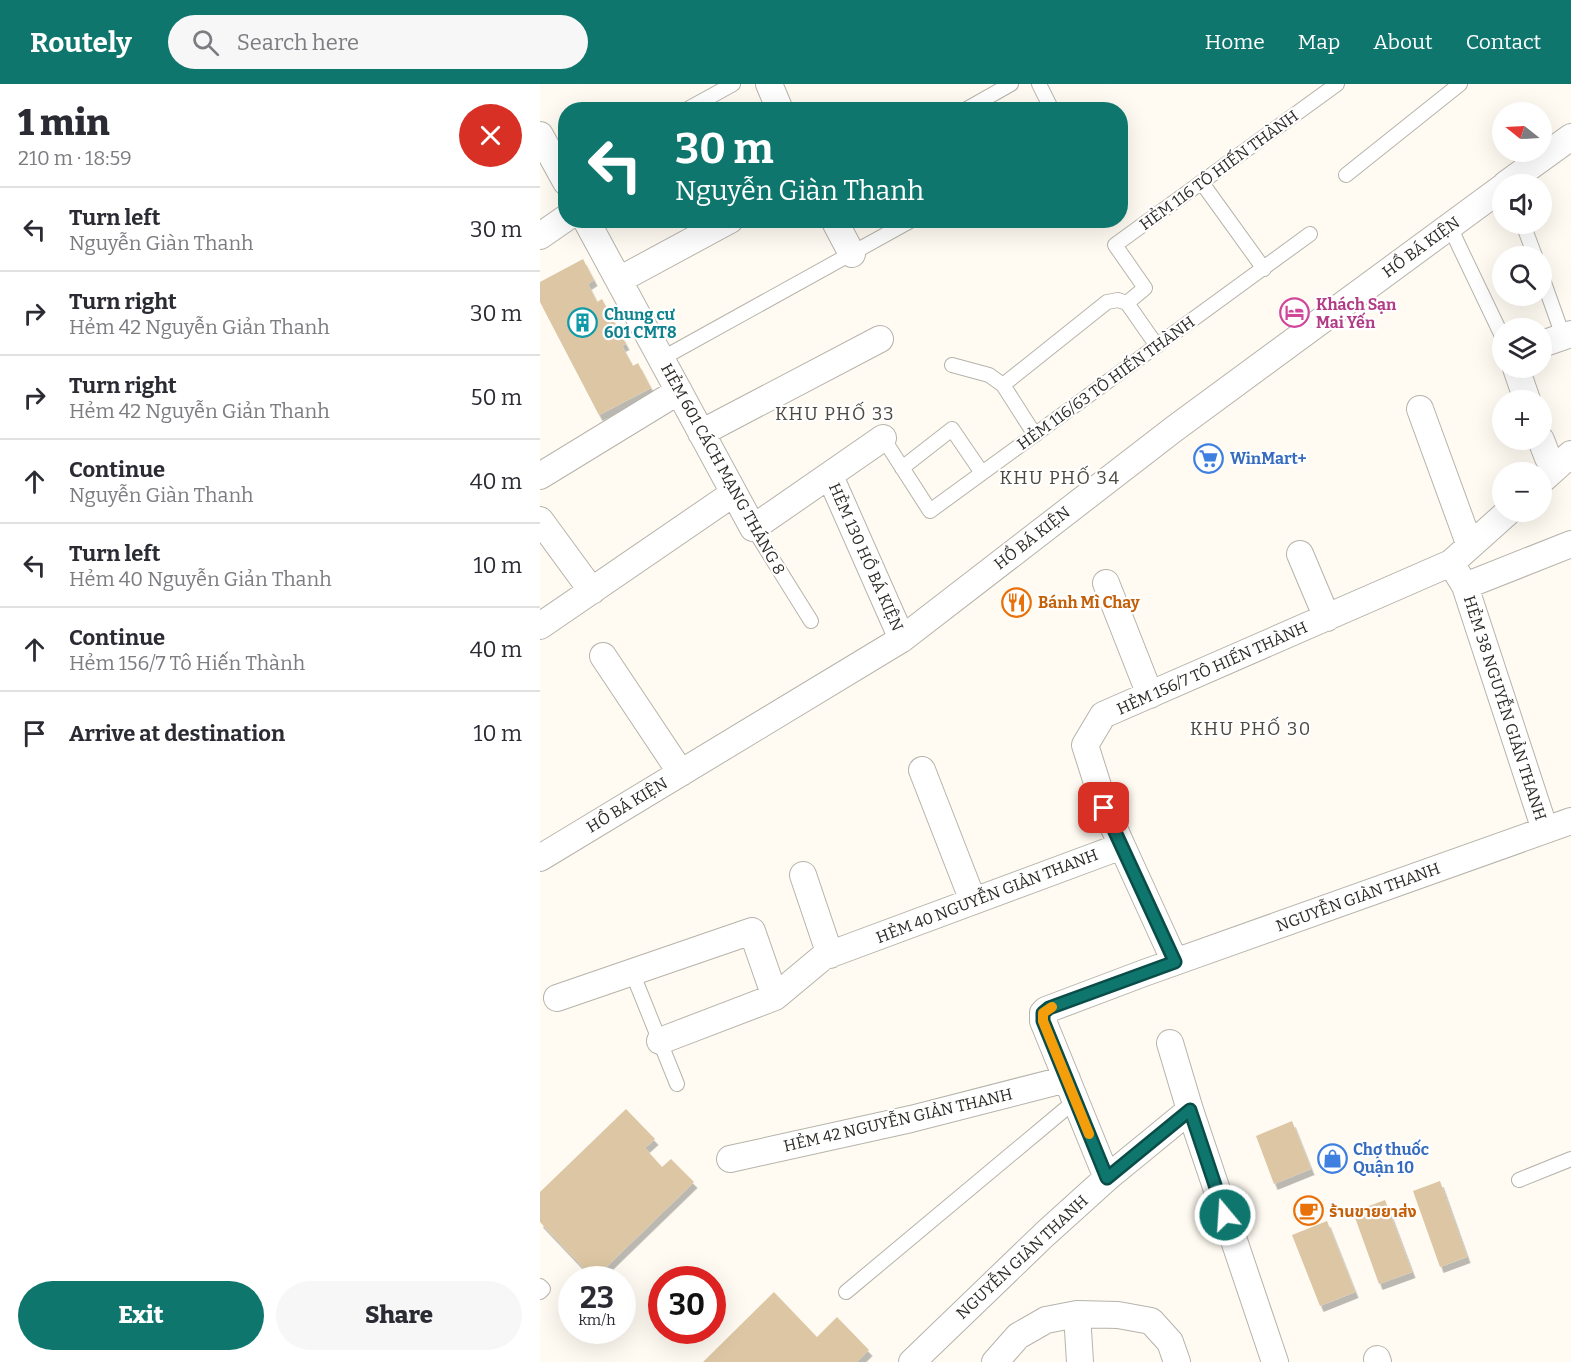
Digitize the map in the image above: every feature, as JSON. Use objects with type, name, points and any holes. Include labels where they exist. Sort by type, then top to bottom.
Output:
[{"type":"street","points":[[769,84],[777,102]]},
{"type":"street","points":[[540,135],[558,166]]},
{"type":"street","name":"HỒ BÁ KIỆN","points":[[1522,174],[1571,137]]},
{"type":"street","name":"HỒ BÁ KIỆN","points":[[540,857],[902,639],[1174,429],[1492,196]]},
{"type":"street","points":[[540,236],[558,224]]},
{"type":"street","name":"HẺM 601 CÁCH MẠNG THÁNG 8","points":[[590,228],[753,528]]},
{"type":"street","points":[[619,280],[715,228]]},
{"type":"street","points":[[838,228],[852,254]]},
{"type":"street","points":[[701,433],[880,339]]},
{"type":"street","points":[[540,476],[679,391]]},
{"type":"street","name":"HẺM 38 NGUYỄN GIẢN THANH","points":[[1420,409],[1461,555],[1465,586],[1545,831]]},
{"type":"street","name":"HẺM 130 HỒ BÁ KIỆN","points":[[753,528],[883,438]]},
{"type":"street","name":"HẺM 130 HỒ BÁ KIỆN","points":[[830,476],[902,639]]},
{"type":"street","points":[[540,626],[734,494]]},
{"type":"street","name":"HẺM 156/7 TÔ HIẾN THÀNH","points":[[1122,846],[1104,808],[1085,745],[1103,715],[1327,618],[1461,555],[1497,522]]},
{"type":"street","points":[[541,525],[592,591]]},
{"type":"street","points":[[1465,586],[1571,544]]},
{"type":"street","points":[[1300,554],[1327,618]]},
{"type":"street","points":[[1106,583],[1149,695]]},
{"type":"street","points":[[603,656],[681,773]]},
{"type":"street","points":[[922,770],[972,902]]},
{"type":"street","name":"NGUYỄN GIÀN THANH","points":[[1071,1090],[1043,1021],[1043,1013],[1049,1008],[1571,821]]},
{"type":"street","points":[[1122,846],[1175,962]]},
{"type":"street","name":"HẺM 40 NGUYỄN GIẢN THANH","points":[[660,1041],[775,997],[823,957],[1122,846]]},
{"type":"street","points":[[803,875],[830,955]]},
{"type":"street","points":[[557,998],[752,931],[775,997]]},
{"type":"street","points":[[1170,1044],[1275,1362]]},
{"type":"street","points":[[1071,1090],[1107,1178]]},
{"type":"street","name":"HẺM 42 NGUYỄN GIẢN THANH","points":[[730,1159],[911,1119],[1071,1090]]},
{"type":"street","name":"NGUYỄN GIÀN THANH","points":[[912,1362],[1045,1234],[1107,1178],[1190,1110]]},
{"type":"street","points":[[995,1362],[1018,1336],[1046,1320],[1077,1314],[1118,1314],[1151,1321],[1170,1342],[1177,1362]]},
{"type":"street","points":[[1077,1314],[1080,1362]]},
{"type":"lane","points":[[700,102],[733,84]]},
{"type":"lane","points":[[979,102],[1011,84]]},
{"type":"lane","points":[[1039,84],[1048,102]]},
{"type":"lane","name":"HẺM 116 TÔ HIẾN THÀNH","points":[[1127,303],[1145,288],[1115,245],[1337,84]]},
{"type":"lane","points":[[1346,175],[1460,84]]},
{"type":"lane","points":[[1202,183],[1264,269]]},
{"type":"lane","points":[[1450,226],[1493,318]]},
{"type":"lane","points":[[661,359],[898,228]]},
{"type":"lane","name":"HẺM 116/63 TÔ HIẾN THÀNH","points":[[883,438],[930,511],[1310,234]]},
{"type":"lane","points":[[1003,385],[1107,302],[1118,300],[1127,303],[1157,346]]},
{"type":"lane","points":[[1550,306],[1559,338]]},
{"type":"lane","points":[[952,365],[989,375],[1003,385],[1035,435]]},
{"type":"lane","points":[[902,468],[952,429],[982,473]]},
{"type":"lane","name":"HẺM 601 CÁCH MẠNG THÁNG 8","points":[[753,528],[812,621]]},
{"type":"lane","points":[[632,972],[677,1084]]},
{"type":"lane","points":[[846,1292],[1071,1090]]},
{"type":"lane","points":[[1519,1180],[1571,1159]]},
{"type":"lane","points":[[540,1286],[543,1289],[540,1292]]},
{"type":"building","name":"Chung cư 601 CMT8","points":[[583,259],[594,280],[588,284],[597,302],[602,299],[626,344],[622,346],[633,366],[638,363],[651,388],[599,415],[540,302],[540,282]]},
{"type":"building","points":[[626,1109],[655,1139],[645,1148],[662,1167],[671,1159],[694,1182],[607,1266],[582,1266],[540,1222],[540,1192]]},
{"type":"building","points":[[1292,1121],[1311,1169],[1274,1184],[1256,1136]]},
{"type":"building","points":[[1440,1181],[1467,1257],[1440,1267],[1413,1191]]},
{"type":"building","points":[[1385,1200],[1412,1272],[1379,1284],[1353,1212]]},
{"type":"building","points":[[1327,1221],[1355,1292],[1320,1306],[1292,1235]]},
{"type":"building","points":[[774,1292],[817,1337],[837,1317],[869,1350],[857,1362],[703,1362],[721,1344],[726,1344],[726,1339]]},
{"type":"slow traffic","points":[[1052,1007],[1043,1013],[1043,1021],[1089,1134]]},
{"type":"place","name":"Khách Sạn Mai Yến","points":[[1295,313]]},
{"type":"place","name":"Chung cư 601 CMT8","points":[[583,323]]},
{"type":"place","name":"WinMart+","points":[[1209,458]]},
{"type":"place","name":"Bánh Mì Chay","points":[[1017,602]]},
{"type":"place","name":"Chợ thuốc Quận 10","points":[[1332,1158]]},
{"type":"place","name":"ร้านขายยาส่ง","points":[[1308,1211]]},
{"type":"district","name":"KHU PHỐ 33","points":[[835,414]]},
{"type":"district","name":"KHU PHỐ 34","points":[[1060,478]]},
{"type":"district","name":"KHU PHỐ 30","points":[[1251,729]]},
{"type":"route","points":[[1104,808],[1175,962],[1049,1008],[1043,1013],[1043,1021],[1107,1178],[1190,1110],[1225,1215]]}]
